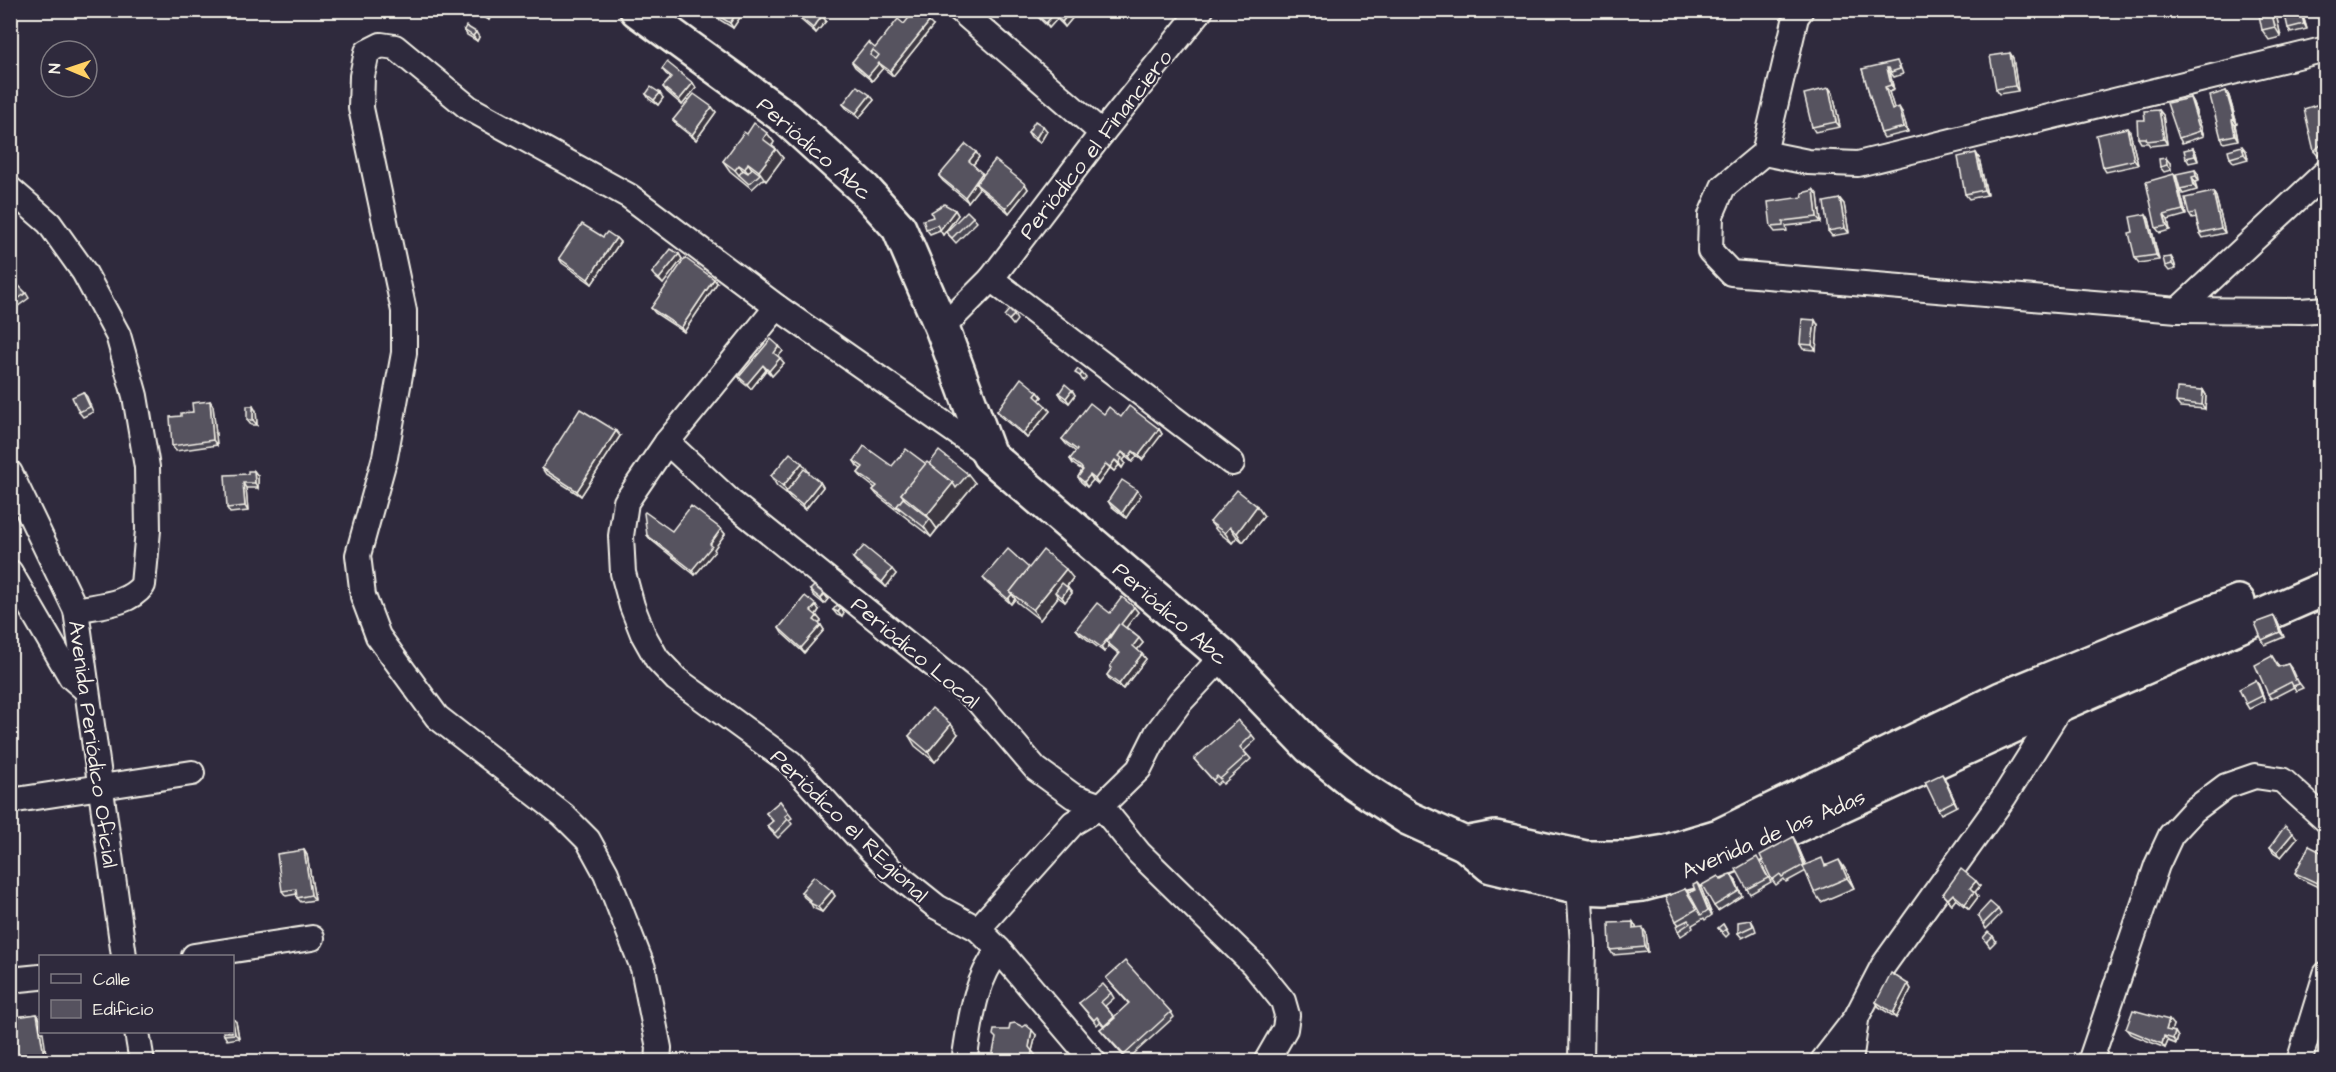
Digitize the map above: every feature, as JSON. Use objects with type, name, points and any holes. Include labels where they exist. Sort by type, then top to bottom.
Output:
[{"type":"street","name":"Periódico Abc","points":[[637,10],[786,118],[864,189],[899,228],[942,328],[989,455],[1223,656],[1310,747],[1354,783],[1408,818],[1466,844]]},
{"type":"street","points":[[960,10],[1102,133]]},
{"type":"street","name":"Periódico el Financiero","points":[[991,279],[1102,133],[1201,10]]},
{"type":"street","points":[[1801,10],[1796,17],[1764,153],[1723,187],[1711,215],[1710,251],[1731,273],[2178,310],[2301,311],[2325,309]]},
{"type":"street","points":[[658,1062],[658,1048],[643,968],[606,873],[588,840],[563,815],[437,717],[378,636],[363,596],[358,555],[385,457],[404,353],[404,310],[361,108],[362,76],[367,52],[381,45],[395,47],[469,108],[629,196],[777,307],[989,455]]},
{"type":"street","points":[[1764,153],[1808,162],[1858,164],[2325,49]]},
{"type":"street","points":[[2178,310],[2325,172]]},
{"type":"street","points":[[10,189],[49,223],[84,273],[118,335],[135,396],[144,447],[147,467],[148,530],[143,585],[128,599],[76,610]]},
{"type":"street","points":[[942,328],[991,279],[1232,463]]},
{"type":"street","name":"Periódico el REgional","points":[[777,307],[667,441],[626,502],[621,536],[623,573],[643,634],[657,659],[676,679],[790,763],[892,871],[936,907],[978,929],[999,950],[1094,1062]]},
{"type":"street","name":"Periódico Local","points":[[667,441],[731,502],[976,699],[1036,769],[1073,796],[1101,806]]},
{"type":"street","name":"Avenida Periódico Oficial","points":[[10,473],[76,610],[124,955]]},
{"type":"street","name":"Avenida de las Adas","points":[[1466,844],[1496,838],[1586,858],[1630,858],[1666,852],[1719,836],[2001,699],[2325,569]]},
{"type":"street","points":[[10,572],[58,658],[71,677],[86,690]]},
{"type":"street","name":"Avenida de las Adas","points":[[1466,844],[1491,866],[1579,888],[1642,884],[1688,872],[1735,854],[2063,703],[2325,588]]},
{"type":"street","points":[[978,929],[1073,823],[1101,806],[1139,769],[1156,733],[1180,702],[1223,656]]},
{"type":"street","points":[[1822,1062],[1856,1018],[1883,966],[2004,797],[2063,703]]},
{"type":"street","points":[[10,801],[192,773]]},
{"type":"street","points":[[2090,1062],[2157,865],[2171,836],[2194,810],[2226,786],[2255,776],[2282,780],[2325,820]]},
{"type":"street","points":[[1101,806],[1139,854],[1253,964],[1284,1001],[1287,1015],[1285,1029],[1266,1062]]},
{"type":"street","points":[[1579,888],[1583,944],[1581,1062]]},
{"type":"street","points":[[206,955],[312,938]]},
{"type":"street","points":[[964,1062],[977,988],[987,966],[999,950]]},
{"type":"street","points":[[2299,1062],[2325,974]]},
{"type":"street","points":[[10,980],[39,977]]},
{"type":"street","points":[[1850,1062],[1856,1018]]},
{"type":"street","points":[[137,1033],[142,1062]]},
{"type":"building","points":[[477,10],[488,10],[486,15]]},
{"type":"building","points":[[720,10],[738,11],[730,23],[717,15]]},
{"type":"building","points":[[800,10],[815,10],[822,16],[813,28],[797,15]]},
{"type":"building","points":[[915,10],[929,22],[890,71],[879,63],[868,76],[852,62],[868,42],[875,48],[898,19],[904,24]],"holes":[[[873,50],[879,55],[876,59],[870,55]]]},
{"type":"building","points":[[1032,10],[1071,10],[1062,22],[1054,14],[1046,23]]},
{"type":"building","points":[[2258,10],[2271,10],[2275,27],[2262,30]]},
{"type":"building","points":[[2300,10],[2304,24],[2288,28],[2284,11]]},
{"type":"building","points":[[466,26],[476,32],[473,36],[464,30]]},
{"type":"building","points":[[2010,53],[2015,86],[1996,89],[1990,56]]},
{"type":"building","points":[[1897,61],[1900,69],[1891,72],[1887,68],[1891,85],[1885,87],[1892,110],[1899,107],[1904,127],[1881,133],[1862,69]]},
{"type":"building","points":[[667,62],[693,83],[679,100],[663,87],[672,77],[662,69]]},
{"type":"building","points":[[857,86],[870,95],[856,113],[843,104]]},
{"type":"building","points":[[651,87],[660,93],[654,100],[646,94]]},
{"type":"building","points":[[1829,88],[1836,122],[1812,127],[1804,94]]},
{"type":"building","points":[[2226,91],[2234,119],[2232,120],[2235,135],[2221,138],[2210,96]]},
{"type":"building","points":[[694,94],[712,107],[692,135],[673,120]]},
{"type":"building","points":[[2190,98],[2200,131],[2179,138],[2167,103]]},
{"type":"building","points":[[2325,102],[2325,141],[2314,151],[2304,109]]},
{"type":"building","points":[[2159,110],[2164,139],[2147,141],[2146,138],[2138,138],[2137,120],[2145,120],[2144,111]]},
{"type":"building","points":[[1035,121],[1043,126],[1036,138],[1028,132]]},
{"type":"building","points":[[754,123],[767,133],[763,139],[776,149],[759,171],[748,163],[745,169],[739,165],[735,170],[723,161],[744,132],[747,134]]},
{"type":"building","points":[[2127,128],[2134,160],[2103,167],[2096,135]]},
{"type":"building","points":[[966,144],[976,152],[969,161],[982,173],[965,197],[939,176]]},
{"type":"building","points":[[2242,146],[2244,154],[2230,158],[2228,150]]},
{"type":"building","points":[[2193,148],[2195,156],[2186,158],[2184,150]]},
{"type":"building","points":[[1976,153],[1984,190],[1965,194],[1958,157]]},
{"type":"building","points":[[2166,158],[2167,165],[2160,167],[2159,159]]},
{"type":"building","points":[[995,160],[1025,184],[1006,208],[976,184]]},
{"type":"building","points":[[752,168],[760,174],[749,184],[739,175],[743,170],[748,173]]},
{"type":"building","points":[[2195,170],[2196,176],[2192,177],[2194,186],[2180,189],[2176,174]]},
{"type":"building","points":[[2174,174],[2183,210],[2164,215],[2167,226],[2156,228],[2146,182]]},
{"type":"building","points":[[1814,190],[1817,217],[1783,221],[1783,226],[1771,227],[1768,202],[1803,197],[1802,193]]},
{"type":"building","points":[[2213,192],[2221,228],[2200,233],[2195,213],[2189,214],[2185,198]]},
{"type":"building","points":[[1840,199],[1845,228],[1828,231],[1824,202]]},
{"type":"building","points":[[944,204],[955,210],[940,230],[937,225],[926,229],[923,220],[933,217],[931,212]]},
{"type":"building","points":[[967,211],[973,217],[952,238],[946,232]]},
{"type":"building","points":[[2146,214],[2156,255],[2135,258],[2129,233],[2133,232],[2130,217]]},
{"type":"building","points":[[2325,219],[2325,236],[2324,237],[2319,222]]},
{"type":"building","points":[[582,224],[603,237],[607,232],[616,238],[588,279],[559,258]]},
{"type":"building","points":[[671,249],[679,254],[659,279],[652,273]]},
{"type":"building","points":[[2171,257],[2172,264],[2165,266],[2163,258]]},
{"type":"building","points":[[685,258],[714,279],[681,328],[651,308]]},
{"type":"building","points":[[13,280],[26,293],[10,305],[10,282]]},
{"type":"building","points":[[1009,310],[1014,315],[1009,320],[1004,316]]},
{"type":"building","points":[[1802,319],[1815,320],[1812,345],[1800,344]]},
{"type":"building","points":[[771,339],[779,346],[774,353],[780,358],[769,371],[763,365],[747,384],[739,377]]},
{"type":"building","points":[[1078,369],[1082,373],[1080,376],[1075,373]]},
{"type":"building","points":[[1021,378],[1038,392],[1035,396],[1046,406],[1023,433],[997,411]]},
{"type":"building","points":[[1065,384],[1072,390],[1066,398],[1059,393]]},
{"type":"building","points":[[2177,388],[2203,390],[2202,405],[2176,402]]},
{"type":"building","points":[[83,392],[90,407],[79,412],[72,397]]},
{"type":"building","points":[[210,401],[213,440],[172,446],[170,417],[193,412],[192,403]]},
{"type":"building","points":[[1090,403],[1104,414],[1109,407],[1121,417],[1129,406],[1159,429],[1139,455],[1133,451],[1129,457],[1122,452],[1119,456],[1122,458],[1119,463],[1115,460],[1110,467],[1106,464],[1095,479],[1090,475],[1084,482],[1078,477],[1083,470],[1070,459],[1077,450],[1062,439]]},
{"type":"building","points":[[247,406],[253,406],[253,420],[247,420]]},
{"type":"building","points":[[580,409],[616,431],[577,491],[542,468]]},
{"type":"building","points":[[864,446],[892,466],[906,449],[926,464],[901,494],[905,499],[903,498],[897,506],[900,510],[873,490],[877,486],[858,473],[863,467],[854,461]]},
{"type":"building","points":[[939,451],[968,474],[956,488],[929,464]]},
{"type":"building","points":[[790,453],[802,463],[783,486],[771,476]]},
{"type":"building","points":[[927,462],[953,483],[927,515],[901,494]]},
{"type":"building","points":[[804,469],[820,482],[802,505],[786,492]]},
{"type":"building","points":[[248,471],[254,471],[255,483],[243,483],[245,506],[227,508],[225,475],[248,474]]},
{"type":"building","points":[[1122,480],[1137,490],[1122,513],[1108,501]]},
{"type":"building","points":[[1237,490],[1257,506],[1237,533],[1230,527],[1225,533],[1210,522]]},
{"type":"building","points":[[903,498],[930,519],[924,527],[897,506]]},
{"type":"building","points":[[691,506],[721,529],[710,544],[712,546],[692,570],[647,535],[644,513],[672,531]]},
{"type":"building","points":[[864,546],[892,569],[882,582],[853,558]]},
{"type":"building","points":[[1008,549],[1029,568],[1010,592],[1012,594],[1008,599],[983,578]]},
{"type":"building","points":[[1043,550],[1066,569],[1033,610],[1010,592]]},
{"type":"building","points":[[1062,583],[1068,588],[1062,597],[1055,592]]},
{"type":"building","points":[[814,586],[824,594],[821,599],[810,590]]},
{"type":"building","points":[[805,596],[816,605],[811,611],[817,616],[814,620],[821,625],[801,648],[779,628]]},
{"type":"building","points":[[1122,597],[1134,607],[1121,624],[1139,638],[1133,646],[1142,654],[1119,684],[1107,675],[1112,668],[1110,666],[1120,653],[1107,642],[1119,624],[1101,647],[1076,629],[1097,603],[1110,613]]},
{"type":"building","points":[[837,605],[841,608],[838,612],[833,610]]},
{"type":"building","points":[[2274,616],[2280,632],[2262,640],[2255,623]]},
{"type":"building","points":[[2272,656],[2278,667],[2288,664],[2299,684],[2293,686],[2291,682],[2268,694],[2255,665]]},
{"type":"building","points":[[2256,680],[2262,696],[2246,704],[2239,689]]},
{"type":"building","points":[[932,708],[951,724],[928,752],[909,736]]},
{"type":"building","points":[[1238,720],[1252,735],[1240,747],[1247,755],[1220,779],[1217,776],[1213,780],[1194,759]]},
{"type":"building","points":[[1942,774],[1954,801],[1938,809],[1925,782]]},
{"type":"building","points":[[780,801],[789,813],[785,816],[788,819],[775,833],[767,826],[773,821],[766,813]]},
{"type":"building","points":[[2285,826],[2293,833],[2277,852],[2270,847]]},
{"type":"building","points":[[1793,837],[1804,865],[1782,877],[1780,874],[1772,880],[1760,855]]},
{"type":"building","points":[[2309,846],[2325,854],[2325,863],[2317,883],[2295,873]]},
{"type":"building","points":[[304,850],[311,895],[297,898],[296,889],[282,891],[277,854]]},
{"type":"building","points":[[1757,857],[1768,878],[1747,889],[1736,869]]},
{"type":"building","points":[[1822,858],[1825,866],[1839,860],[1847,878],[1814,892],[1803,866]]},
{"type":"building","points":[[1961,869],[1976,881],[1970,888],[1974,892],[1965,904],[1953,894],[1948,899],[1943,894]]},
{"type":"building","points":[[1731,874],[1739,891],[1714,906],[1702,885],[1718,876],[1722,880]]},
{"type":"building","points":[[814,876],[832,891],[818,907],[810,903],[811,901],[801,892]]},
{"type":"building","points":[[1697,883],[1708,910],[1701,915],[1689,893],[1695,890],[1693,885]]},
{"type":"building","points":[[1685,889],[1697,909],[1676,921],[1665,897]]},
{"type":"building","points":[[1990,902],[1998,909],[1983,924],[1978,915]]},
{"type":"building","points":[[1688,920],[1690,923],[1678,931],[1676,926]]},
{"type":"building","points":[[1751,920],[1753,926],[1738,933],[1738,922]]},
{"type":"building","points":[[1633,922],[1633,929],[1643,928],[1645,947],[1610,950],[1609,923]]},
{"type":"building","points":[[1723,924],[1726,929],[1722,932],[1718,928]]},
{"type":"building","points":[[1988,932],[1993,936],[1987,942],[1983,938]]},
{"type":"building","points":[[1125,961],[1171,1012],[1124,1055],[1100,1029],[1105,1027],[1129,1003],[1106,978]]},
{"type":"building","points":[[1891,973],[1908,984],[1893,1013],[1876,1002]]},
{"type":"building","points":[[1103,984],[1111,993],[1101,1002],[1114,1017],[1104,1026],[1097,1017],[1094,1020],[1079,1003]]},
{"type":"building","points":[[2133,1010],[2169,1020],[2166,1030],[2175,1032],[2173,1039],[2164,1036],[2162,1044],[2126,1029]]},
{"type":"building","points":[[37,1014],[44,1055],[10,1060],[10,1018]]},
{"type":"building","points":[[1015,1023],[1023,1027],[1026,1025],[1032,1030],[1029,1047],[1032,1051],[1031,1057],[1027,1059],[1027,1062],[991,1062],[996,1038],[993,1035],[994,1030],[1009,1030],[1010,1024]]},
{"type":"building","points":[[1649,1059],[1668,1062],[1648,1062]]}]
